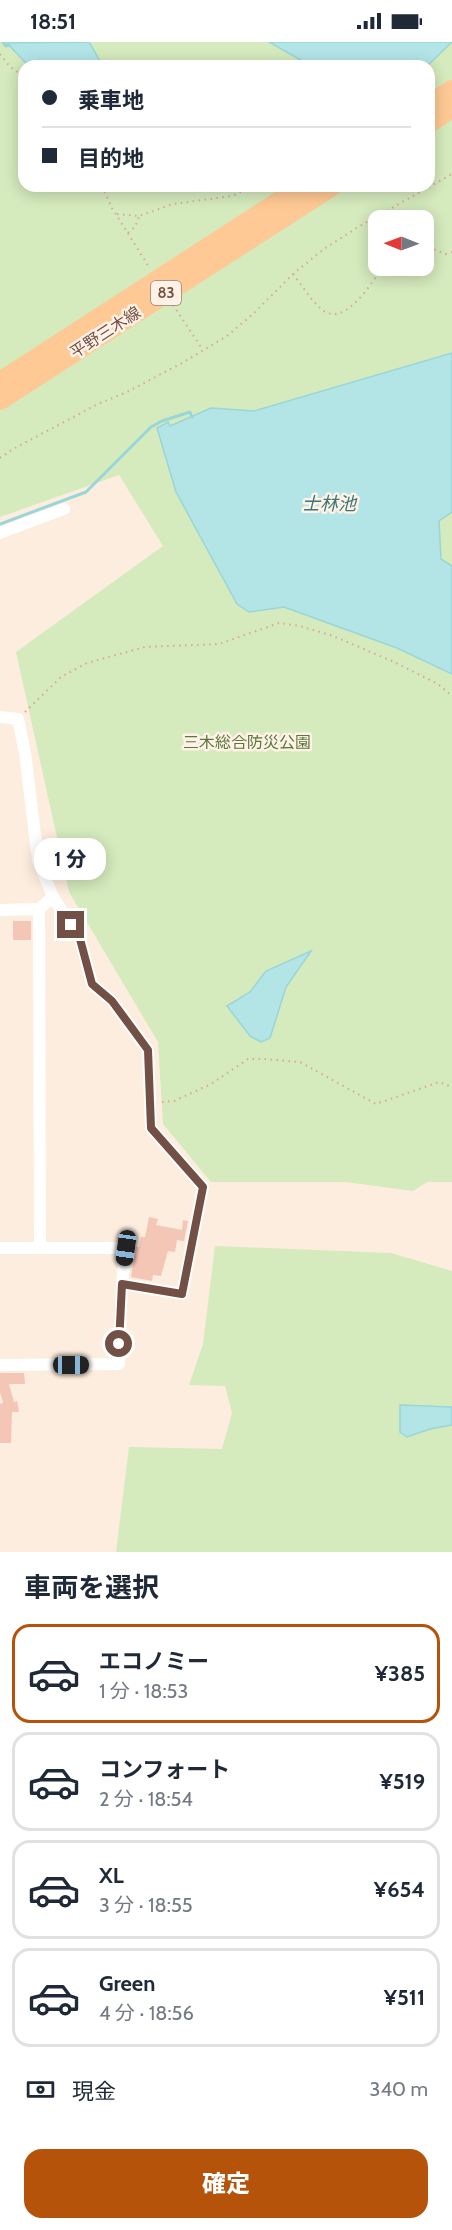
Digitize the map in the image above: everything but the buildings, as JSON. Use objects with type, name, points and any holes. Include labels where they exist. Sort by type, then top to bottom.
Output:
[{"type":"main road","points":[[435,101],[452,90]]},
{"type":"main road","points":[[435,119],[452,108]]},
{"type":"main road","name":"平野三木線","points":[[0,382],[294,192]]},
{"type":"main road","name":"平野三木線","points":[[0,400],[323,192]]},
{"type":"street","points":[[0,533],[64,509]]},
{"type":"street","points":[[0,717],[18,718],[25,753],[38,860],[53,897],[80,939],[92,984],[112,1001],[148,1050],[151,1128],[203,1187],[182,1294],[122,1284]]},
{"type":"street","points":[[0,910],[39,909],[53,897]]},
{"type":"street","points":[[39,909],[40,1248]]},
{"type":"street","points":[[0,1248],[126,1248],[118,1364],[0,1365]]},
{"type":"path","points":[[0,54],[10,67],[18,72]]},
{"type":"path","points":[[435,184],[452,174]]},
{"type":"path","points":[[105,192],[141,255]]},
{"type":"path","points":[[115,213],[140,216],[173,204],[232,196],[240,192]]},
{"type":"path","points":[[388,210],[420,192]]},
{"type":"path","points":[[128,233],[135,227],[140,216]]},
{"type":"path","points":[[0,458],[98,404],[182,363],[227,336],[293,274],[324,249],[368,222]]},
{"type":"path","points":[[434,249],[446,254],[452,252]]},
{"type":"path","points":[[293,274],[322,310],[330,313],[342,312],[360,300],[376,276]]},
{"type":"path","points":[[189,330],[203,350]]},
{"type":"path","points":[[18,718],[61,678],[87,663],[145,647],[219,644],[279,623],[300,626],[333,636],[438,684],[452,696]]},
{"type":"path","points":[[150,1104],[174,1101],[211,1084],[248,1059],[300,1062],[376,1104],[440,1082],[452,1087]]},
{"type":"green space","name":"三木総合防災公園","points":[[0,42],[452,42],[452,1182],[427,1182],[413,1191],[346,1182],[211,1182],[163,1124],[158,1042],[69,892],[16,652],[163,546],[119,475],[0,517]]},
{"type":"green space","points":[[215,1246],[391,1253],[452,1271],[452,1407],[400,1405],[400,1432],[406,1437],[452,1425],[452,1552],[116,1552],[129,1447],[222,1449],[232,1413],[225,1386],[189,1385],[203,1344]]},
{"type":"water","points":[[89,42],[100,60],[23,60],[7,43]]},
{"type":"water","points":[[269,42],[452,42],[433,60],[300,60]]},
{"type":"water","name":"士林池","points":[[452,353],[452,512],[439,521],[441,559],[452,566],[452,674],[397,648],[284,607],[249,612],[237,604],[176,492],[157,428],[168,422],[170,426],[211,408],[254,411]]},
{"type":"water","points":[[311,951],[286,987],[270,1038],[261,1042],[250,1036],[227,1006],[250,992],[266,971]]},
{"type":"water","points":[[400,1405],[452,1407],[452,1425],[430,1429],[407,1437],[400,1432]]},
{"type":"waterway","points":[[3,42],[6,46],[9,45]]},
{"type":"waterway","points":[[0,524],[86,492],[151,427],[190,412],[192,417]]},
{"type":"route","points":[[71,925],[80,939],[92,984],[112,1001],[148,1050],[151,1128],[203,1187],[182,1294],[122,1284],[119,1344]]}]
